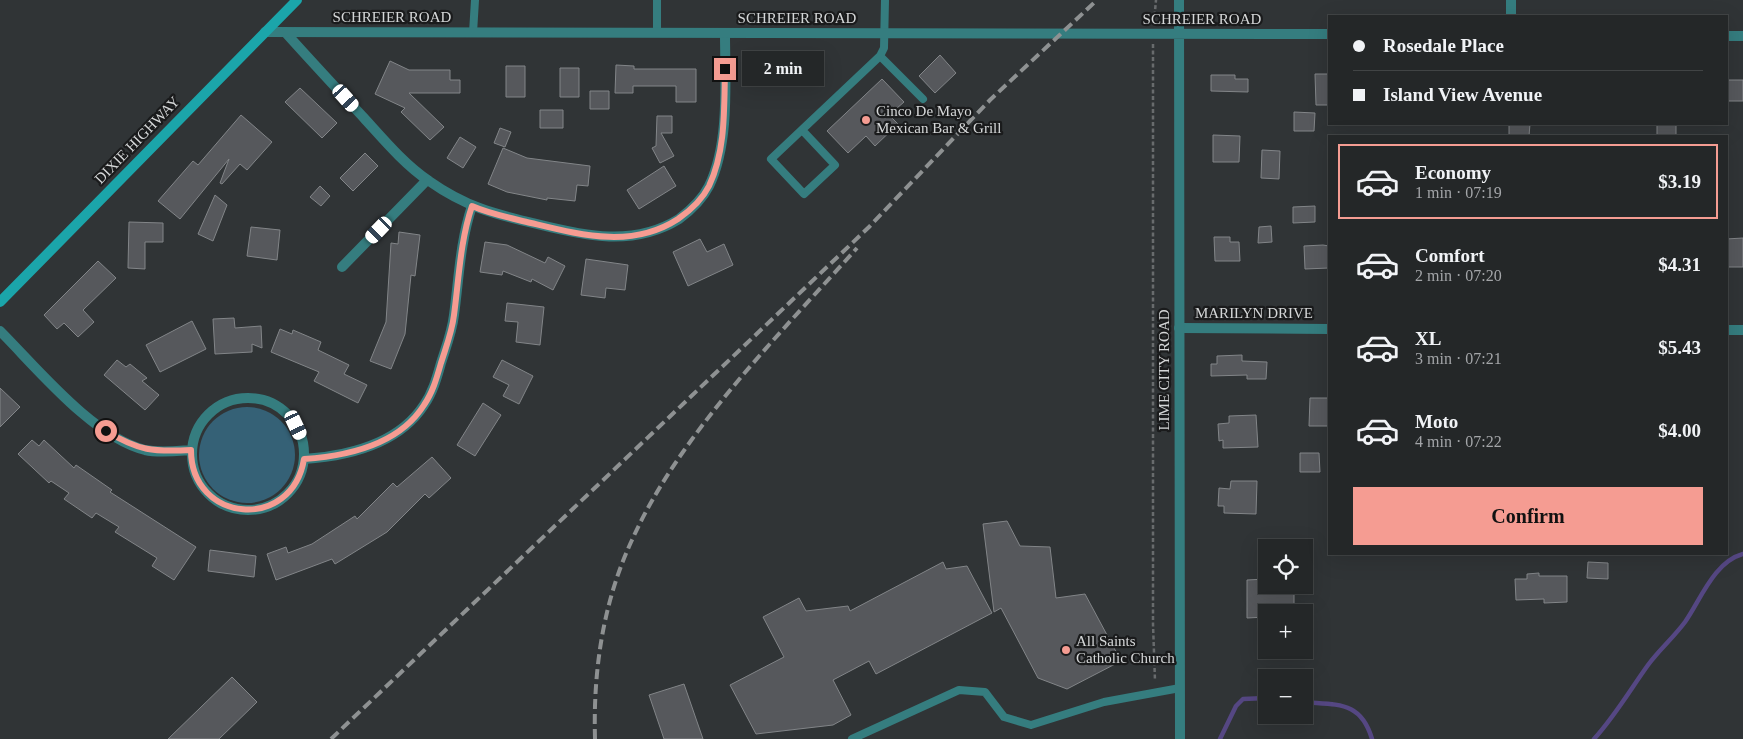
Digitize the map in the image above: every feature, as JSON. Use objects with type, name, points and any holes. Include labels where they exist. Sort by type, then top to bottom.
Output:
[{"type":"main road","name":"DIXIE HIGHWAY","points":[[0,302],[297,0]]},
{"type":"street","name":"LIME CITY ROAD","points":[[1180,0],[1180,739]]},
{"type":"street","points":[[1511,0],[1511,15]]},
{"type":"street","name":"SCHREIER ROAD","points":[[265,32],[1328,34]]},
{"type":"street","points":[[285,32],[382,138],[427,180],[472,206],[557,229],[613,238],[646,234],[666,226],[688,213],[703,196],[717,164],[722,141],[725,33]]},
{"type":"street","points":[[1728,36],[1743,36]]},
{"type":"street","points":[[342,267],[427,180]]},
{"type":"street","points":[[304,459],[331,457],[379,443],[398,432],[424,406],[433,390],[450,334],[461,249],[472,206]]},
{"type":"street","name":"MARILYN DRIVE","points":[[1179,328],[1328,329]]},
{"type":"street","points":[[1728,330],[1743,330]]},
{"type":"street","points":[[0,331],[80,411],[106,431],[124,442],[145,450],[191,450]]},
{"type":"street","points":[[240,398],[252,398],[268,401],[290,417],[301,435],[304,459],[300,476],[285,496],[264,508],[241,510],[230,508],[210,496],[196,477],[191,450],[203,419],[211,411],[220,404],[240,398]]},
{"type":"lane","points":[[473,33],[475,0]]},
{"type":"lane","points":[[657,0],[657,33]]},
{"type":"lane","points":[[803,131],[835,165],[804,194],[771,159],[803,131],[880,56],[884,48],[885,0]]},
{"type":"lane","points":[[880,56],[922,100]]},
{"type":"lane","points":[[852,739],[960,690],[985,692],[1004,717],[1032,725],[1104,702],[1180,688]]},
{"type":"path","points":[[1155,693],[1153,624],[1153,34],[1156,0]]},
{"type":"shaded area","points":[[247,407],[265,410],[281,421],[292,437],[295,455],[292,473],[281,489],[265,500],[247,503],[229,500],[213,489],[202,473],[199,455],[202,437],[213,421],[229,410]]},
{"type":"building","points":[[940,55],[956,73],[935,93],[919,76]]},
{"type":"building","points":[[390,61],[409,70],[450,70],[450,80],[460,80],[460,93],[409,93],[444,127],[430,140],[401,112],[405,108],[375,94]]},
{"type":"building","points":[[616,65],[634,66],[634,69],[696,69],[696,102],[676,102],[676,86],[633,86],[633,93],[615,93]]},
{"type":"building","points":[[506,66],[525,66],[525,97],[506,97]]},
{"type":"building","points":[[560,68],[579,68],[579,97],[560,97]]},
{"type":"building","points":[[1315,74],[1328,74],[1328,105],[1316,105]]},
{"type":"building","points":[[1211,75],[1235,75],[1235,79],[1248,79],[1248,92],[1211,91]]},
{"type":"building","name":"Cinco De Mayo Mexican Bar & Grill","points":[[882,79],[904,102],[889,115],[898,124],[875,146],[866,136],[848,153],[827,131]]},
{"type":"building","points":[[1728,80],[1743,80],[1743,101],[1728,101]]},
{"type":"building","points":[[300,88],[337,123],[322,138],[285,102]]},
{"type":"building","points":[[590,91],[609,91],[609,109],[590,109]]},
{"type":"building","points":[[540,110],[563,110],[563,128],[540,128]]},
{"type":"building","points":[[1294,112],[1315,113],[1314,131],[1294,131]]},
{"type":"building","points":[[241,115],[272,142],[247,170],[240,164],[222,184],[220,183],[229,159],[180,219],[158,201],[193,161],[198,165]]},
{"type":"building","points":[[657,116],[672,116],[672,133],[661,133],[674,156],[660,163],[652,148],[656,146]]},
{"type":"building","points":[[1509,125],[1530,125],[1529,135],[1509,135]]},
{"type":"building","points":[[1657,125],[1676,125],[1676,135],[1657,135]]},
{"type":"building","points":[[500,128],[511,132],[505,147],[494,143]]},
{"type":"building","points":[[1213,135],[1240,136],[1239,162],[1213,162]]},
{"type":"building","points":[[460,137],[476,147],[463,168],[447,158]]},
{"type":"building","points":[[503,148],[527,158],[590,166],[588,186],[577,185],[575,201],[547,198],[547,200],[507,192],[488,184]]},
{"type":"building","points":[[1262,150],[1280,151],[1279,179],[1261,178]]},
{"type":"building","points":[[365,153],[378,166],[353,191],[340,178]]},
{"type":"building","points":[[664,166],[676,186],[639,209],[627,190]]},
{"type":"building","points":[[320,186],[330,196],[321,206],[310,197]]},
{"type":"building","points":[[215,195],[227,205],[213,241],[198,234]]},
{"type":"building","points":[[1315,206],[1315,222],[1293,223],[1293,207]]},
{"type":"building","points":[[129,222],[163,223],[163,242],[145,242],[145,269],[128,268]]},
{"type":"building","points":[[1271,226],[1272,242],[1258,243],[1259,227]]},
{"type":"building","points":[[251,227],[280,230],[277,260],[247,256]]},
{"type":"building","points":[[399,232],[420,235],[415,276],[411,275],[405,334],[391,369],[370,361],[386,322],[391,243],[398,244]]},
{"type":"building","points":[[1214,237],[1230,237],[1230,242],[1239,242],[1240,261],[1215,261]]},
{"type":"building","points":[[1743,238],[1743,267],[1728,267],[1728,239]]},
{"type":"building","points":[[700,239],[707,252],[724,244],[733,265],[688,286],[673,252]]},
{"type":"building","points":[[485,242],[507,245],[545,263],[548,257],[565,266],[553,290],[532,279],[531,282],[503,271],[502,275],[480,272]]},
{"type":"building","points":[[1304,246],[1328,246],[1328,268],[1305,269]]},
{"type":"building","points":[[586,259],[628,265],[625,290],[606,288],[605,298],[581,295]]},
{"type":"building","points":[[98,261],[116,278],[83,310],[94,322],[78,337],[64,323],[57,329],[44,315]]},
{"type":"building","points":[[507,303],[544,307],[540,345],[516,342],[518,322],[505,321]]},
{"type":"building","points":[[234,318],[235,328],[261,326],[262,348],[252,344],[252,352],[215,354],[213,319]]},
{"type":"building","points":[[192,321],[206,349],[160,372],[146,345]]},
{"type":"building","points":[[280,329],[292,334],[293,330],[321,342],[318,350],[349,365],[344,374],[367,385],[358,403],[314,381],[319,372],[271,352]]},
{"type":"building","points":[[1242,355],[1242,361],[1267,362],[1266,379],[1247,379],[1247,375],[1211,376],[1211,364],[1217,364],[1217,356]]},
{"type":"building","points":[[117,360],[126,367],[130,364],[147,378],[142,381],[159,395],[145,410],[104,375]]},
{"type":"building","points":[[502,360],[533,376],[519,404],[503,396],[509,385],[493,377]]},
{"type":"building","points":[[0,388],[20,407],[0,427]]},
{"type":"building","points":[[1310,398],[1328,398],[1328,426],[1309,426]]},
{"type":"building","points":[[483,403],[501,415],[475,456],[457,445]]},
{"type":"building","points":[[1256,415],[1258,447],[1223,448],[1223,440],[1219,441],[1218,424],[1229,423],[1229,416]]},
{"type":"building","points":[[32,440],[39,446],[44,440],[74,468],[76,465],[112,490],[110,492],[196,547],[174,580],[152,566],[157,558],[115,532],[119,527],[96,513],[92,518],[64,499],[69,493],[51,481],[49,483],[18,454]]},
{"type":"building","points":[[1300,453],[1319,453],[1320,472],[1300,472]]},
{"type":"building","points":[[432,457],[451,478],[429,498],[425,494],[387,532],[335,564],[332,559],[276,580],[267,554],[286,547],[288,553],[312,544],[355,516],[357,519],[393,483],[397,487]]},
{"type":"building","points":[[1231,481],[1257,481],[1256,514],[1224,513],[1224,506],[1218,506],[1219,488],[1230,489]]},
{"type":"building","points":[[1007,521],[1020,546],[1050,547],[1056,598],[1085,594],[1121,661],[1067,689],[1038,678],[1001,608],[994,612],[983,524]]},
{"type":"building","points":[[210,550],[256,556],[254,577],[208,571]]},
{"type":"building","points":[[943,562],[946,569],[967,566],[992,613],[876,674],[869,661],[833,680],[851,715],[833,725],[756,734],[730,685],[784,657],[763,617],[799,598],[806,611],[848,606],[850,611]]},
{"type":"building","points":[[1588,562],[1608,563],[1608,579],[1587,578]]},
{"type":"building","points":[[1539,573],[1539,576],[1567,576],[1567,602],[1544,603],[1544,599],[1516,600],[1515,579],[1527,579],[1527,574]]},
{"type":"building","points":[[1258,579],[1258,594],[1294,594],[1294,604],[1258,604],[1258,617],[1247,618],[1247,580]]},
{"type":"building","points":[[232,677],[257,702],[219,739],[168,739]]},
{"type":"building","points":[[684,684],[703,739],[664,739],[649,695]]},
{"type":"waterway","points":[[1594,739],[1616,712],[1652,659],[1685,622],[1716,573],[1733,558],[1743,554]]},
{"type":"waterway","points":[[1220,739],[1236,706],[1243,699],[1258,698]]},
{"type":"waterway","points":[[1313,703],[1338,705],[1355,711],[1362,718],[1372,739]]},
{"type":"railway","points":[[331,739],[869,227],[990,100],[1097,0]]},
{"type":"railway","points":[[595,739],[598,662],[607,612],[622,564],[652,500],[676,461],[733,386],[857,248]]},
{"type":"place","name":"Cinco De Mayo Mexican Bar & Grill","points":[[866,120]]},
{"type":"place","name":"All Saints Catholic Church","points":[[1066,650]]},
{"type":"route","points":[[106,431],[124,442],[145,450],[191,450],[192,467],[196,477],[210,496],[230,508],[241,510],[264,508],[285,496],[294,487],[300,476],[304,459],[331,457],[368,447],[389,438],[418,413],[433,390],[454,316],[461,249],[472,206],[480,210],[590,236],[635,237],[666,226],[688,213],[709,186],[717,164],[722,141],[725,69]]}]
